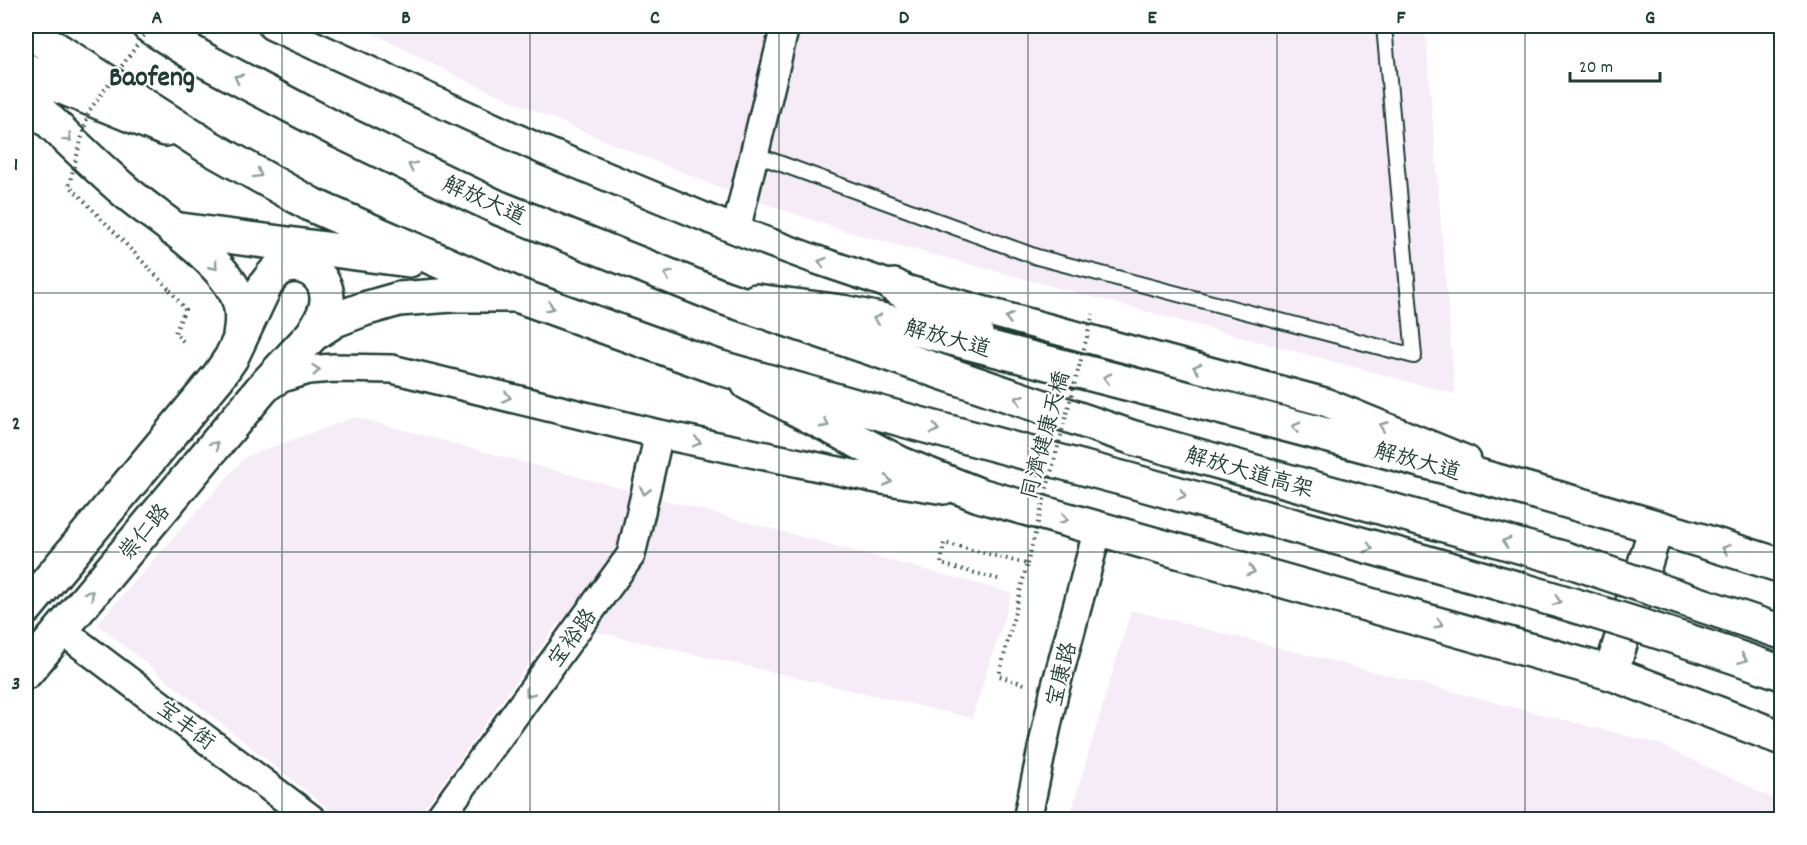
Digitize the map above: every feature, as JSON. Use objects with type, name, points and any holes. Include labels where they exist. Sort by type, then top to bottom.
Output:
[{"type":"main road","name":"解放大道","points":[[150,26],[206,61],[339,131],[499,208],[722,297],[842,312],[894,323],[1554,496],[1782,566]]},
{"type":"main road","points":[[26,30],[207,146],[312,205],[517,295],[717,367],[901,464],[979,495],[1611,673],[1782,738]]},
{"type":"main road","points":[[26,70],[52,83],[207,146]]},
{"type":"main road","points":[[26,98],[127,193],[197,248],[215,266],[234,290],[242,311],[238,344]]},
{"type":"main road","points":[[172,229],[400,258],[453,268]]},
{"type":"main road","name":"崇仁路","points":[[26,608],[218,377],[231,358],[272,275],[280,269],[302,265],[321,278],[325,286],[327,303],[325,312],[312,335],[261,390],[26,672]]},
{"type":"main road","points":[[894,286],[1014,354]]},
{"type":"main road","points":[[312,335],[335,320],[399,299],[452,295],[517,295]]},
{"type":"main road","name":"解放大道高架","points":[[722,297],[1134,438],[1562,558],[1782,632]]},
{"type":"main road","name":"解放大道高架","points":[[717,367],[1554,599],[1782,673]]},
{"type":"main road","points":[[1611,673],[1656,528]]},
{"type":"street","points":[[272,26],[545,151],[736,230],[814,259],[894,286],[1325,402],[1554,496]]},
{"type":"street","points":[[736,230],[785,26]]},
{"type":"street","points":[[261,390],[282,378],[308,370],[392,369],[659,434],[882,480],[979,495]]},
{"type":"street","name":"宝裕路","points":[[438,819],[631,555],[659,434]]},
{"type":"street","name":"宝康路","points":[[1027,819],[1054,693],[1098,529]]},
{"type":"street","name":"宝丰街","points":[[60,629],[313,819]]},
{"type":"lane","points":[[754,154],[1037,258],[1414,356],[1384,26]]},
{"type":"path","points":[[150,26],[89,111],[69,185],[170,290],[185,309],[175,333],[184,342]]},
{"type":"path","name":"同濟健康天橋","points":[[999,676],[1094,314]]},
{"type":"path","points":[[998,579],[940,564],[944,543],[1027,564]]},
{"type":"shaded area","points":[[357,26],[1425,26],[1455,394],[845,231],[733,193],[591,135],[467,81]]},
{"type":"shaded area","points":[[355,417],[1012,593],[972,718],[558,623],[416,820],[341,819],[97,624],[245,457]]},
{"type":"shaded area","points":[[1131,610],[1659,744],[1781,802],[1781,819],[1069,819]]},
{"type":"district","name":"Baofeng","points":[[152,75]]}]
